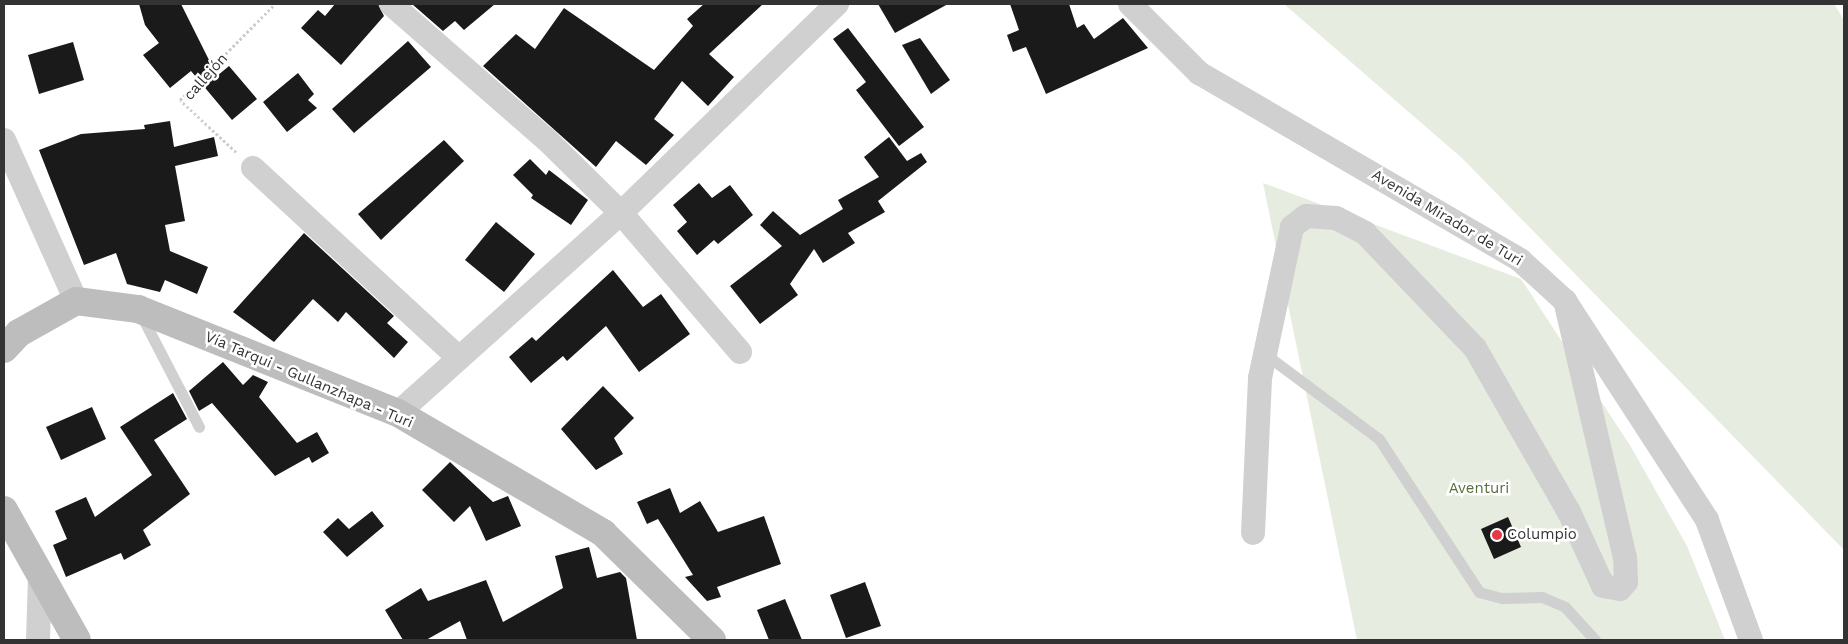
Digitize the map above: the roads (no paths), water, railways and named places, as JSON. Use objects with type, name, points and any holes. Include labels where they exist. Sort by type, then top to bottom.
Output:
[{"type":"main road","name":"Vía Tarqui - Gullanzhapa - Turi","points":[[76,301],[138,309],[398,414],[603,533],[712,640]]},
{"type":"main road","points":[[4,349],[19,333],[76,301]]},
{"type":"main road","points":[[4,510],[77,640]]},
{"type":"street","points":[[391,4],[546,139],[621,213],[740,352]]},
{"type":"street","points":[[398,414],[621,213],[837,4]]},
{"type":"street","name":"Avenida Mirador de Turi","points":[[1130,4],[1198,73],[1520,260],[1565,301],[1708,520],[1751,640]]},
{"type":"street","points":[[4,140],[76,301]]},
{"type":"street","points":[[253,168],[459,358]]},
{"type":"street","points":[[1253,533],[1265,354],[1292,227],[1306,216],[1336,218],[1365,233],[1475,348],[1569,512],[1603,586],[1620,589],[1626,582],[1625,558],[1565,301]]},
{"type":"street","points":[[38,640],[40,577]]},
{"type":"lane","points":[[138,309],[199,428]]},
{"type":"lane","points":[[1265,354],[1379,438],[1479,592],[1502,598],[1542,597],[1565,607],[1595,640]]},
{"type":"place","name":"Columpio","points":[[1497,535]]},
{"type":"park label","name":"Aventuri","points":[[1479,489]]}]
